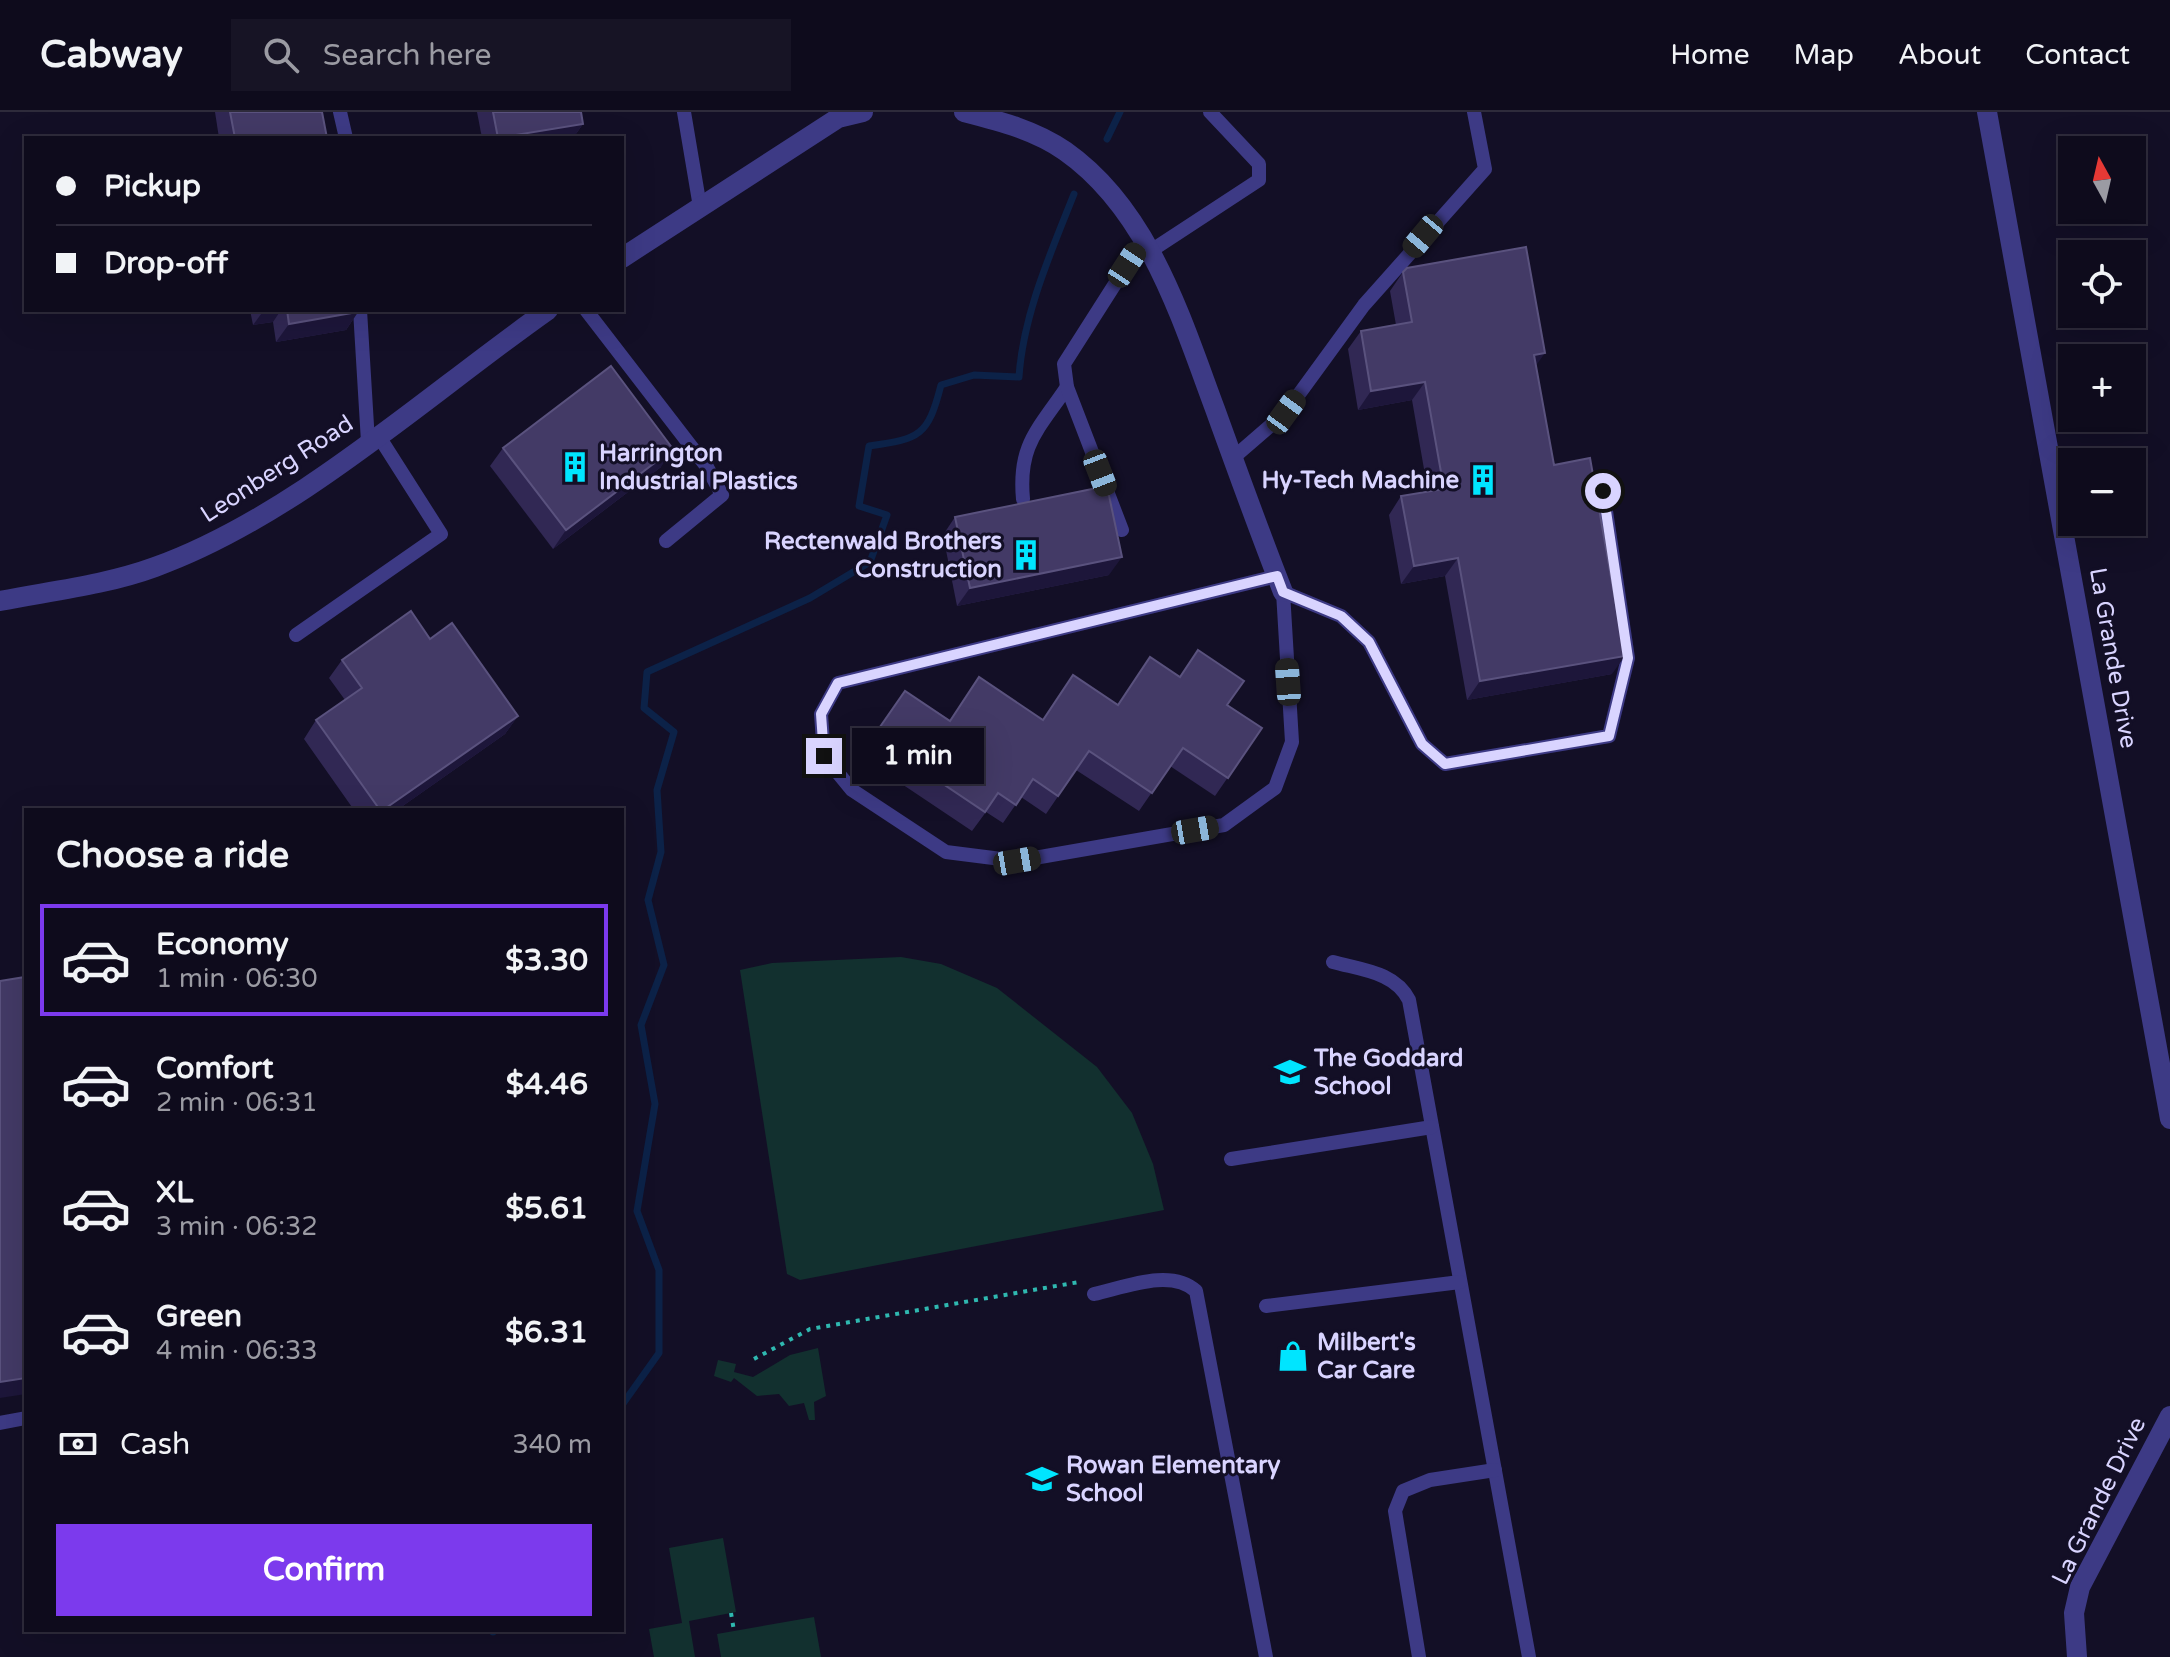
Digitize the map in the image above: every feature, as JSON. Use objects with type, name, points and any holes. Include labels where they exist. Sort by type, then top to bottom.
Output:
[{"type":"street","points":[[624,257],[838,118],[863,112]]},
{"type":"street","points":[[964,112],[1030,132],[1064,150],[1091,172],[1146,246],[1180,314],[1280,584]]},
{"type":"street","name":"La Grande Drive","points":[[1987,112],[2170,1119]]},
{"type":"street","name":"Leonberg Road","points":[[0,601],[140,571],[198,550],[234,531],[373,439],[545,312]]},
{"type":"street","name":"La Grande Drive","points":[[2077,1657],[2074,1613],[2080,1587],[2170,1416]]},
{"type":"lane","points":[[340,112],[346,136]]},
{"type":"lane","points":[[684,112],[700,207]]},
{"type":"lane","points":[[1122,530],[1067,387],[1064,364],[1146,246],[1241,195],[1259,180],[1259,164],[1210,112]]},
{"type":"lane","points":[[1233,458],[1286,412],[1364,305],[1485,169],[1474,112]]},
{"type":"lane","points":[[296,635],[441,534],[373,439],[360,312]]},
{"type":"lane","points":[[588,312],[707,467],[722,495],[666,541]]},
{"type":"lane","points":[[1023,499],[1020,468],[1028,444],[1067,387]]},
{"type":"lane","points":[[1280,584],[1292,742],[1275,788],[1224,825],[1017,861],[946,852],[852,790],[824,756],[821,714],[838,683],[1280,584],[1341,616],[1369,642],[1422,744],[1445,764],[1609,736],[1628,658],[1603,491]]},
{"type":"lane","points":[[1333,962],[1389,977],[1401,985],[1409,1000],[1529,1657]]},
{"type":"lane","points":[[1231,1159],[1432,1127]]},
{"type":"lane","points":[[1094,1294],[1170,1279],[1184,1280],[1196,1291],[1266,1657]]},
{"type":"lane","points":[[1266,1306],[1460,1282]]},
{"type":"lane","points":[[0,1423],[24,1418]]},
{"type":"lane","points":[[1419,1657],[1395,1511],[1403,1491],[1430,1480],[1495,1470]]},
{"type":"path","points":[[754,1359],[810,1329],[1083,1281]]},
{"type":"path","points":[[731,1613],[734,1631]]},
{"type":"green space","points":[[901,957],[941,964],[997,988],[1097,1067],[1132,1113],[1153,1164],[1164,1210],[800,1280],[787,1274],[740,970],[772,963]]},
{"type":"green space","points":[[818,1348],[826,1396],[814,1402],[815,1420],[809,1420],[804,1403],[789,1406],[779,1394],[757,1396],[734,1378],[731,1382],[714,1376],[718,1360],[736,1364],[734,1372],[753,1377],[790,1355]]},
{"type":"green space","points":[[723,1538],[736,1612],[689,1621],[695,1657],[654,1657],[649,1629],[682,1623],[669,1548]]},
{"type":"green space","points":[[814,1617],[821,1657],[721,1657],[717,1634]]},
{"type":"building","points":[[230,112],[322,112],[327,136],[235,136]]},
{"type":"building","points":[[493,112],[581,112],[583,124],[498,136]]},
{"type":"building","name":"Hy-Tech Machine","points":[[1526,247],[1545,353],[1534,355],[1554,465],[1590,458],[1625,656],[1480,681],[1458,558],[1414,566],[1401,496],[1444,489],[1425,382],[1371,391],[1361,331],[1412,322],[1403,272],[1407,268]]},
{"type":"building","points":[[287,312],[358,312],[289,324]]},
{"type":"building","name":"Harrington Industrial Plastics","points":[[611,366],[673,449],[566,530],[503,448]]},
{"type":"building","name":"Rectenwald Brothers Construction","points":[[1107,486],[1122,557],[970,588],[955,517]]},
{"type":"building","points":[[411,611],[430,639],[452,623],[518,716],[386,808],[379,808],[316,720],[362,688],[342,660]]},
{"type":"building","points":[[1198,650],[1244,681],[1227,705],[1262,728],[1228,778],[1183,748],[1152,793],[1089,751],[1058,796],[1033,779],[1016,805],[998,793],[985,812],[873,737],[905,691],[950,721],[979,677],[1043,720],[1073,675],[1118,705],[1150,657],[1180,677]]},
{"type":"building","points":[[24,977],[24,1378],[0,1382],[0,981]]},
{"type":"waterway","points":[[1107,139],[1120,112]]},
{"type":"waterway","points":[[624,1402],[659,1353],[659,1270],[637,1211],[655,1104],[641,1025],[664,965],[648,900],[661,852],[657,790],[674,732],[644,708],[647,672],[810,598],[870,562],[887,515],[859,506],[869,446],[900,441],[919,432],[931,415],[941,385],[974,375],[1019,377],[1032,307],[1074,194]]},
{"type":"place","name":"Harrington Industrial Plastics","points":[[575,467]]},
{"type":"place","name":"Hy-Tech Machine","points":[[1483,480]]},
{"type":"place","name":"Rectenwald Brothers Construction","points":[[1026,555]]},
{"type":"place","name":"The Goddard School","points":[[1290,1072]]},
{"type":"place","name":"Milbert's Car Care","points":[[1293,1356]]},
{"type":"place","name":"Rowan Elementary School","points":[[1042,1479]]},
{"type":"route","points":[[824,756],[821,714],[838,683],[1277,576],[1283,592],[1341,616],[1369,642],[1422,744],[1445,764],[1609,736],[1628,658],[1603,491]]}]
